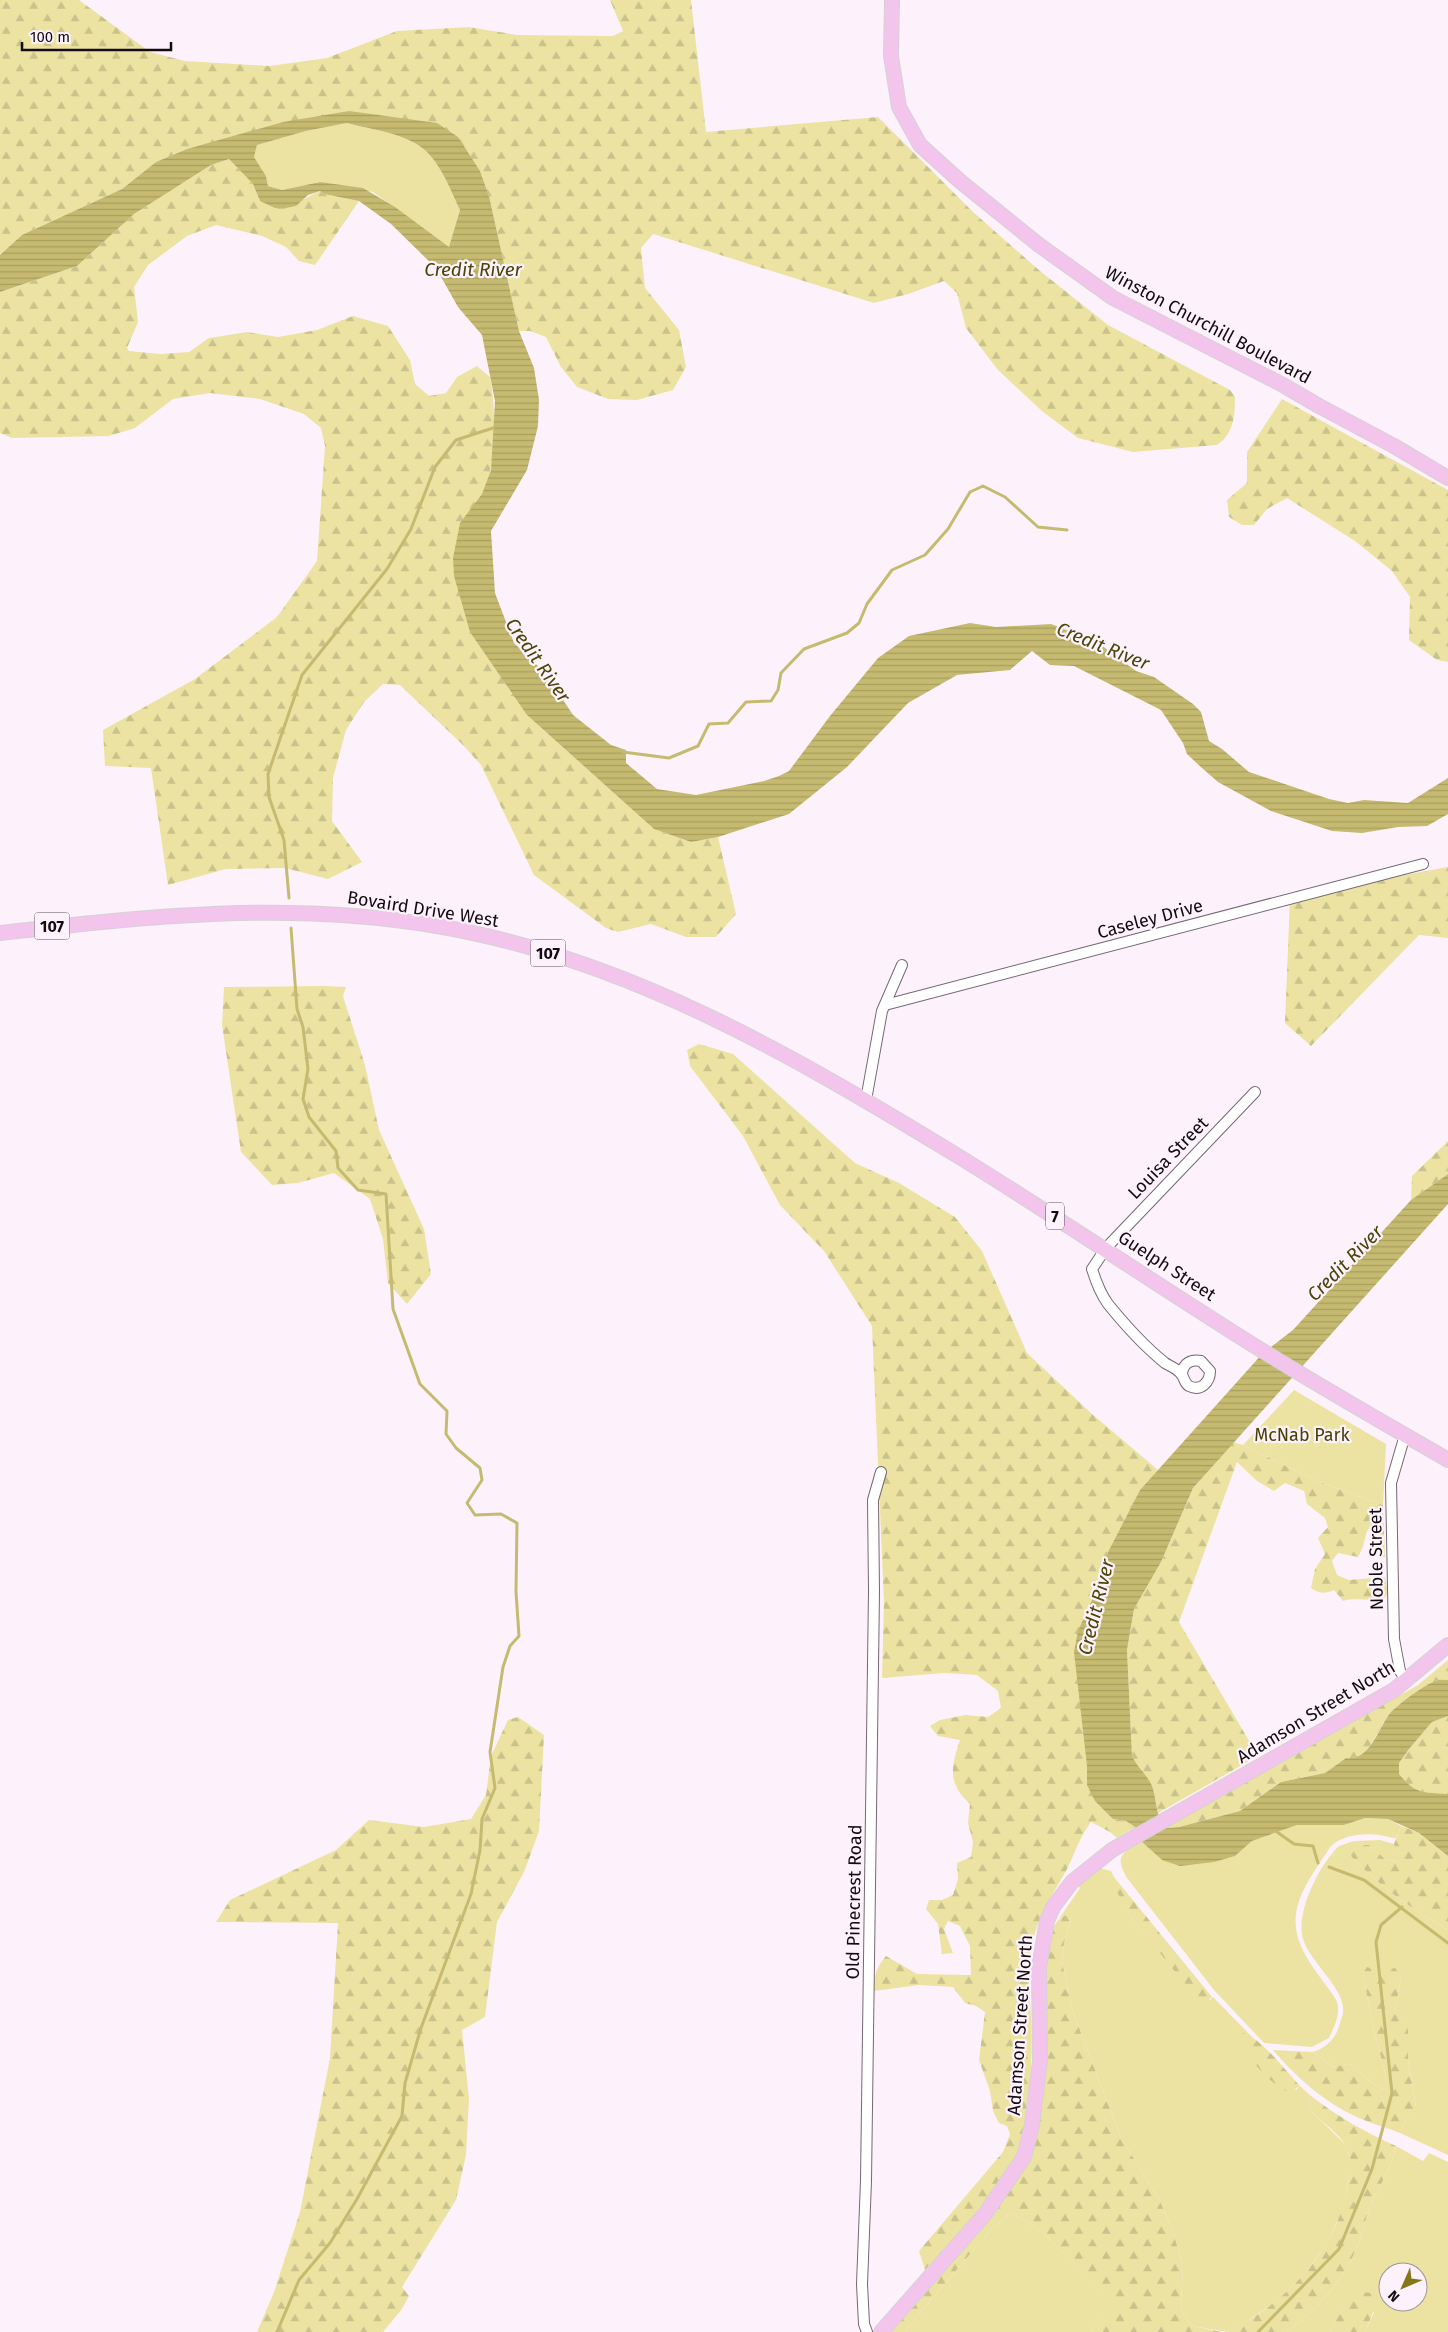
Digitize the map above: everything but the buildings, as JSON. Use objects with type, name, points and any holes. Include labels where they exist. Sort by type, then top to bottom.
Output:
[{"type":"main road","name":"Winston Churchill Boulevard","points":[[892,0],[891,56],[899,107],[920,144],[939,164],[1039,246],[1113,298],[1283,385],[1448,478]]},
{"type":"main road","name":"Bovaird Drive West","points":[[0,932],[123,918],[247,912],[339,914],[416,923],[504,940],[569,959],[677,1000],[750,1036],[866,1100]]},
{"type":"main road","name":"Guelph Street","points":[[866,1100],[1106,1248],[1310,1381],[1448,1460]]},
{"type":"main road","name":"Adamson Street North","points":[[881,2332],[985,2214],[1024,2158],[1033,2118],[1040,2061],[1039,1962],[1047,1921],[1053,1907],[1072,1882],[1098,1859],[1128,1841],[1288,1752],[1394,1690],[1448,1645]]},
{"type":"street","name":"Caseley Drive","points":[[885,1005],[1423,864]]},
{"type":"street","points":[[866,1100],[885,1005],[902,965]]},
{"type":"street","name":"Louisa Street","points":[[1182,1374],[1166,1363],[1135,1335],[1107,1303],[1097,1286],[1092,1269],[1106,1248],[1255,1092]]},
{"type":"street","name":"Noble Street","points":[[1404,1435],[1390,1484],[1394,1639],[1400,1671],[1406,1681]]},
{"type":"street","name":"Old Pinecrest Road","points":[[867,2332],[864,2324],[862,2284],[866,2180],[874,1591],[873,1500],[881,1472]]},
{"type":"green space","points":[[0,0],[79,0],[150,52],[185,61],[269,66],[327,58],[397,31],[469,27],[517,35],[613,36],[623,31],[610,0],[691,0],[706,132],[878,117],[973,212],[1040,271],[1108,325],[1230,390],[1235,397],[1235,411],[1230,430],[1223,441],[1217,445],[1133,452],[1078,438],[1043,412],[998,370],[966,328],[957,293],[944,281],[908,294],[874,303],[653,234],[641,248],[645,288],[679,330],[686,367],[673,390],[637,400],[608,399],[577,387],[561,367],[546,337],[530,331],[519,331],[489,196],[480,171],[349,111],[187,149],[156,162],[122,189],[22,235],[0,255]]},
{"type":"green space","points":[[347,123],[410,140],[432,158],[446,180],[460,210],[449,248],[373,192],[320,182],[282,190],[268,186],[266,176],[254,157],[257,145],[306,131]]},
{"type":"green space","points":[[229,159],[253,184],[260,201],[300,201],[320,191],[324,194],[359,201],[315,265],[299,261],[286,247],[262,236],[216,225],[187,236],[148,265],[134,287],[138,322],[127,348],[129,351],[161,354],[189,352],[209,338],[247,332],[278,337],[317,330],[353,316],[388,326],[410,360],[415,384],[429,396],[446,393],[457,377],[477,366],[490,377],[494,437],[490,470],[482,495],[460,523],[527,715],[654,829],[691,842],[718,837],[736,914],[716,937],[686,937],[651,924],[618,932],[606,928],[534,875],[481,765],[464,746],[400,685],[383,684],[364,702],[346,730],[333,778],[332,821],[362,862],[328,879],[285,868],[226,869],[168,885],[151,768],[105,766],[103,730],[195,679],[277,617],[317,561],[325,446],[321,428],[304,414],[260,399],[210,393],[173,399],[135,428],[109,436],[12,438],[0,433],[0,292],[77,266],[134,214],[211,165]]},
{"type":"green space","points":[[1282,399],[1448,490],[1448,662],[1437,660],[1409,640],[1410,597],[1392,571],[1355,541],[1287,498],[1267,509],[1254,525],[1242,525],[1229,517],[1227,500],[1247,483],[1247,452]]},
{"type":"green space","points":[[1448,867],[1448,938],[1419,935],[1311,1046],[1285,1023],[1290,896]]},
{"type":"green space","points":[[224,987],[346,987],[343,996],[365,1065],[379,1130],[424,1229],[431,1274],[407,1304],[388,1283],[383,1239],[370,1199],[334,1173],[298,1183],[272,1185],[241,1152],[222,1025]]},
{"type":"green space","points":[[699,1044],[733,1054],[855,1163],[899,1183],[955,1217],[982,1251],[1027,1353],[1092,1414],[1158,1470],[1140,1490],[1108,1552],[1097,1589],[1087,1785],[1113,1819],[1126,1821],[1135,1827],[1117,1838],[1091,1822],[1044,1910],[1037,1928],[1030,1958],[1031,2067],[1026,2121],[1020,2148],[1012,2165],[991,2197],[925,2270],[919,2251],[1003,2152],[1010,2134],[1007,2126],[999,2123],[993,2111],[990,2091],[979,2060],[985,2012],[976,2006],[965,2003],[953,1987],[919,1985],[874,1991],[874,1981],[878,1968],[886,1956],[917,1974],[971,1975],[970,1946],[960,1926],[948,1921],[944,1929],[953,1953],[942,1954],[938,1924],[926,1909],[929,1900],[942,1900],[953,1895],[958,1879],[957,1863],[971,1857],[973,1842],[968,1823],[970,1804],[957,1789],[954,1782],[953,1767],[960,1740],[938,1736],[930,1726],[940,1720],[966,1715],[988,1717],[1001,1708],[998,1691],[977,1675],[944,1673],[882,1678],[884,1602],[872,1326],[824,1251],[780,1205],[743,1136],[690,1066],[687,1050]]},
{"type":"green space","points":[[1448,1141],[1448,1174],[1411,1200],[1412,1176]]},
{"type":"green space","name":"McNab Park","points":[[1294,1390],[1386,1444],[1383,1505],[1317,1481],[1243,1445]]},
{"type":"green space","points":[[1233,1442],[1317,1481],[1383,1505],[1385,1557],[1377,1554],[1376,1530],[1368,1529],[1358,1557],[1338,1553],[1332,1561],[1337,1575],[1349,1580],[1385,1577],[1388,1593],[1384,1598],[1379,1599],[1343,1601],[1334,1590],[1322,1593],[1311,1588],[1315,1569],[1325,1554],[1318,1538],[1328,1527],[1325,1518],[1307,1504],[1304,1491],[1285,1483],[1274,1491],[1257,1481],[1237,1462],[1179,1622],[1258,1756],[1158,1813],[1151,1785],[1132,1756],[1127,1650],[1134,1609],[1161,1562],[1193,1488]]},
{"type":"green space","points":[[1448,1660],[1448,1680],[1435,1681],[1412,1695],[1392,1711],[1374,1740],[1362,1754],[1346,1758],[1325,1773],[1281,1782],[1240,1811],[1179,1827],[1166,1828],[1418,1685]]},
{"type":"green space","points":[[1448,1716],[1448,1794],[1415,1789],[1399,1775],[1399,1763],[1432,1722]]},
{"type":"green space","points":[[518,1717],[544,1735],[539,1831],[524,1872],[497,1922],[485,2017],[462,2030],[469,2099],[466,2155],[456,2200],[402,2287],[409,2296],[402,2309],[383,2332],[257,2332],[274,2292],[300,2212],[330,2058],[338,1923],[216,1922],[230,1900],[336,1850],[369,1820],[424,1827],[471,1819],[486,1795],[491,1756],[508,1720]]},
{"type":"green space","points":[[1365,1818],[1388,1819],[1401,1826],[1396,1838],[1367,1834],[1348,1837],[1336,1842],[1331,1846],[1311,1876],[1297,1908],[1296,1930],[1303,1951],[1338,2005],[1337,2020],[1329,2038],[1312,2047],[1264,2043],[1214,1990],[1127,1878],[1121,1864],[1122,1856],[1125,1852],[1142,1842],[1162,1860],[1235,1856],[1252,1841],[1297,1825],[1344,1825]]},
{"type":"green space","points":[[1401,1826],[1419,1833],[1448,1856],[1448,1930],[1396,1896],[1372,1877],[1350,1855],[1352,1845],[1369,1845],[1385,1859],[1398,1862],[1394,1844]]},
{"type":"green space","points":[[1380,1840],[1394,1844],[1399,1862],[1385,1859],[1369,1845],[1350,1855],[1372,1877],[1396,1896],[1448,1930],[1448,2155],[1400,2133],[1406,2119],[1416,2106],[1408,2060],[1408,2025],[1399,2021],[1395,2012],[1401,1976],[1367,1968],[1363,1973],[1372,2023],[1386,2076],[1385,2089],[1374,2084],[1353,2065],[1347,2064],[1333,2067],[1313,2052],[1323,2048],[1333,2038],[1338,2029],[1343,2010],[1337,1991],[1312,1956],[1303,1939],[1301,1928],[1306,1903],[1317,1876],[1339,1846],[1354,1841]]},
{"type":"green space","points":[[1100,1868],[1111,1871],[1114,1877],[1111,1878],[1131,1917],[1157,1948],[1210,2000],[1213,1997],[1254,2039],[1246,2034],[1296,2090],[1300,2086],[1311,2096],[1309,2106],[1313,2113],[1347,2146],[1351,2166],[1344,2207],[1326,2245],[1306,2272],[1282,2297],[1243,2324],[1227,2332],[1192,2326],[1184,2316],[1181,2304],[1183,2265],[1172,2229],[1159,2199],[1121,2138],[1073,2012],[1062,1962],[1064,1943],[1071,1919],[1066,1915],[1059,1919],[1080,1888],[1078,1885]]},
{"type":"green space","points":[[1114,1877],[1212,1997],[1204,2003],[1193,1994],[1131,1917],[1111,1881],[1111,1878]]},
{"type":"green space","points":[[1066,1915],[1071,1919],[1064,1943],[1062,1962],[1073,2012],[1121,2138],[1159,2199],[1172,2229],[1183,2265],[1181,2304],[1184,2316],[1192,2326],[1222,2332],[1091,2332],[1112,2307],[1066,2254],[1039,2230],[1011,2213],[993,2227],[904,2332],[890,2332],[996,2207],[1017,2179],[1028,2160],[1049,1944],[1052,1931],[1058,1920]]},
{"type":"green space","points":[[1367,1967],[1379,1971],[1395,1968],[1401,1976],[1395,2012],[1399,2021],[1408,2024],[1408,2060],[1416,2107],[1406,2119],[1400,2133],[1364,2120],[1338,2107],[1303,2081],[1273,2050],[1313,2052],[1333,2067],[1347,2064],[1353,2065],[1373,2084],[1385,2089],[1386,2076],[1372,2023],[1363,1973]]},
{"type":"green space","points":[[1243,2033],[1265,2048],[1300,2086],[1290,2092],[1267,2077],[1246,2051],[1242,2042],[1241,2035]]},
{"type":"green space","points":[[1311,2096],[1352,2124],[1396,2146],[1392,2162],[1370,2206],[1358,2245],[1350,2262],[1335,2285],[1317,2306],[1287,2332],[1227,2332],[1269,2306],[1288,2291],[1305,2273],[1333,2232],[1342,2209],[1348,2185],[1349,2153],[1342,2139],[1313,2113],[1309,2106]]},
{"type":"green space","points":[[1396,2146],[1423,2161],[1429,2153],[1448,2162],[1448,2332],[1365,2332],[1374,2312],[1347,2301],[1330,2332],[1287,2332],[1317,2306],[1343,2274],[1358,2245],[1370,2206],[1388,2169]]},
{"type":"green space","points":[[1011,2213],[1025,2220],[1052,2241],[1079,2268],[1113,2307],[1091,2332],[904,2332],[993,2227]]},
{"type":"green space","points":[[1364,2292],[1371,2293],[1376,2305],[1365,2332],[1330,2332],[1347,2300]]},
{"type":"water","name":"Credit River","points":[[349,111],[437,123],[458,137],[480,171],[489,196],[519,331],[534,368],[539,400],[538,426],[527,470],[491,531],[495,593],[514,643],[546,674],[573,715],[611,745],[626,750],[626,763],[657,789],[696,795],[764,781],[789,771],[830,716],[878,658],[909,636],[970,623],[996,627],[1051,624],[1097,642],[1136,671],[1154,677],[1193,704],[1201,712],[1209,741],[1222,749],[1249,772],[1329,799],[1348,803],[1364,800],[1408,803],[1448,778],[1448,814],[1427,826],[1398,827],[1362,833],[1332,831],[1271,811],[1218,782],[1202,768],[1187,754],[1183,743],[1161,710],[1074,666],[1050,665],[1032,651],[1010,670],[957,675],[908,703],[847,767],[789,814],[718,837],[691,842],[654,829],[527,715],[470,632],[454,576],[453,558],[460,523],[482,494],[491,470],[495,401],[482,335],[458,307],[436,268],[391,224],[359,201],[324,194],[320,191],[308,195],[296,206],[275,208],[260,201],[253,184],[229,159],[211,165],[134,214],[77,266],[0,292],[0,255],[22,235],[122,189],[156,162],[187,149],[283,122]],"holes":[[[347,123],[410,140],[432,158],[446,180],[460,210],[449,247],[395,207],[363,188],[320,182],[282,190],[268,186],[266,176],[254,157],[257,145],[306,131]]]},
{"type":"water","name":"Credit River","points":[[1448,1174],[1448,1204],[1193,1488],[1161,1562],[1134,1609],[1127,1650],[1132,1756],[1152,1786],[1158,1813],[1167,1828],[1179,1827],[1240,1811],[1281,1782],[1325,1773],[1346,1758],[1362,1754],[1369,1748],[1387,1717],[1396,1707],[1417,1691],[1435,1681],[1448,1680],[1448,1716],[1432,1722],[1409,1749],[1399,1763],[1399,1774],[1415,1789],[1448,1794],[1448,1856],[1419,1833],[1388,1819],[1365,1818],[1344,1825],[1297,1825],[1252,1841],[1235,1856],[1214,1862],[1180,1866],[1162,1860],[1142,1842],[1135,1827],[1126,1821],[1113,1819],[1095,1801],[1087,1785],[1087,1766],[1074,1652],[1078,1631],[1097,1589],[1108,1552],[1140,1490],[1263,1353],[1293,1330],[1411,1200]]},
{"type":"waterway","points":[[289,898],[284,840],[269,797],[268,774],[302,675],[387,569],[411,529],[435,467],[456,440],[493,428]]},
{"type":"waterway","points":[[623,752],[669,758],[698,746],[709,724],[728,723],[746,702],[771,701],[778,690],[781,673],[804,649],[847,633],[859,623],[867,604],[892,570],[925,555],[948,529],[970,492],[983,486],[1005,497],[1038,527],[1067,530]]},
{"type":"waterway","points":[[277,2332],[299,2280],[330,2243],[357,2199],[402,2116],[405,2083],[421,2028],[471,1894],[480,1850],[482,1819],[495,1788],[490,1752],[503,1667],[510,1646],[519,1636],[516,1592],[517,1523],[501,1514],[475,1515],[467,1503],[482,1480],[480,1468],[456,1448],[446,1434],[447,1411],[420,1384],[393,1309],[386,1194],[358,1190],[338,1168],[336,1151],[309,1117],[303,1099],[308,1069],[303,1027],[297,1009],[291,928]]},
{"type":"waterway","points":[[1277,1832],[1294,1844],[1313,1846],[1318,1863]]},
{"type":"waterway","points":[[1329,1867],[1364,1880],[1448,1943]]},
{"type":"waterway","points":[[1258,2332],[1339,2249],[1372,2169],[1392,2093],[1376,1942],[1381,1925],[1402,1907]]}]
